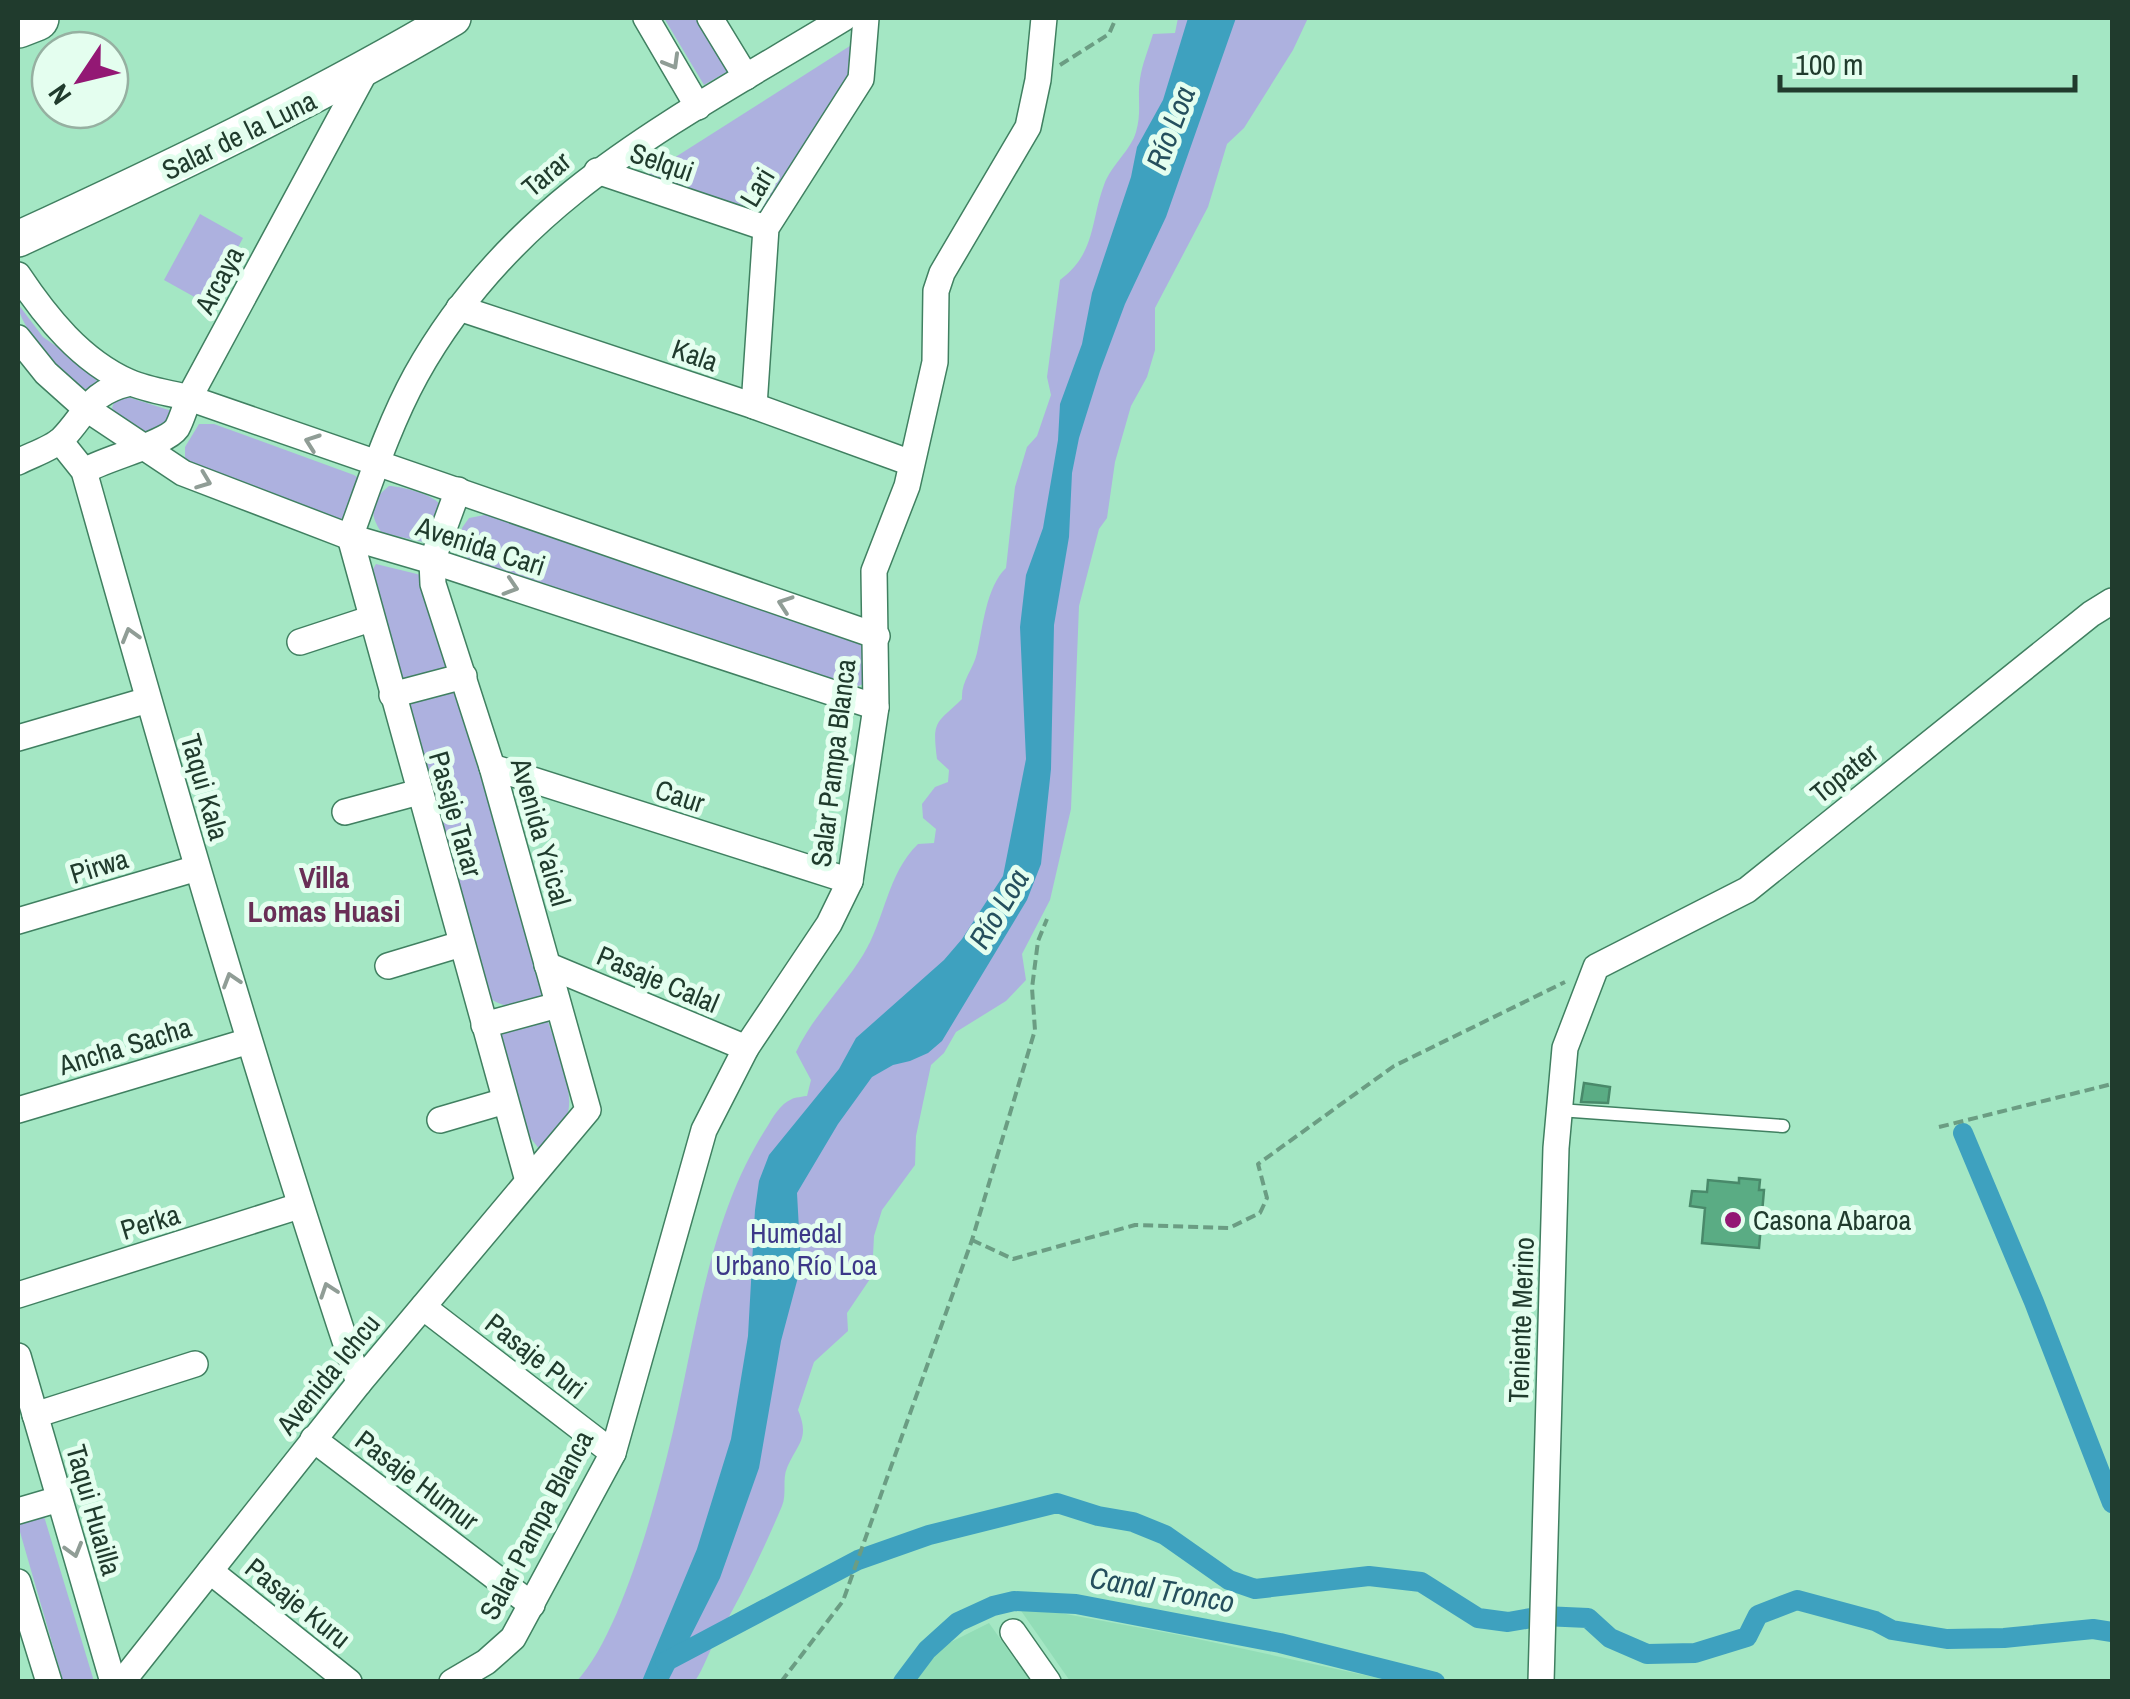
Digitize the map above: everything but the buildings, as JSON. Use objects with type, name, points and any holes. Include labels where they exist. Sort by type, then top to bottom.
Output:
[{"type":"highway","points":[[18,25],[36,18]]},
{"type":"street","name":"Salar de la Luna","points":[[18,239],[169,170],[366,70],[453,18]]},
{"type":"street","points":[[646,18],[698,108]]},
{"type":"street","points":[[710,18],[746,77]]},
{"type":"street","name":"Tarar","points":[[376,465],[416,376],[459,308],[520,237],[622,152],[844,18]]},
{"type":"street","name":"Lari","points":[[754,406],[766,228],[862,79],[866,18]]},
{"type":"street","name":"Salar Pampa Blanca","points":[[452,1682],[486,1662],[514,1638],[612,1453],[704,1130],[746,1048],[829,924],[850,881],[876,707],[874,571],[900,507],[934,362],[936,291],[942,273],[1028,126],[1038,80],[1044,18]]},
{"type":"street","name":"Arcaya","points":[[84,471],[118,454],[167,438],[177,428],[189,398],[366,70]]},
{"type":"street","name":"Selqui","points":[[596,171],[766,228]]},
{"type":"street","name":"Avenida Cari","points":[[18,275],[48,318],[96,362],[130,383],[189,398],[876,636]]},
{"type":"street","name":"Kala","points":[[459,308],[911,463]]},
{"type":"street","name":"Avenida Cari","points":[[18,338],[46,373],[84,407],[183,473],[350,538],[432,561],[876,707]]},
{"type":"street","points":[[18,462],[60,441],[84,407],[100,393],[130,383]]},
{"type":"street","name":"Taqui Kala","points":[[60,441],[84,471],[197,868],[358,1383]]},
{"type":"street","points":[[350,538],[376,465]]},
{"type":"street","points":[[432,561],[458,490]]},
{"type":"street","name":"Pasaje Tarar","points":[[350,538],[528,1182]]},
{"type":"street","name":"Avenida Yaical","points":[[432,561],[433,584],[492,767],[588,1110]]},
{"type":"street","name":"Topater","points":[[1596,967],[1746,890],[2112,601]]},
{"type":"street","points":[[300,642],[370,620]]},
{"type":"street","points":[[392,695],[464,676]]},
{"type":"street","points":[[18,738],[148,700]]},
{"type":"street","name":"Caur","points":[[492,767],[850,881]]},
{"type":"street","points":[[345,812],[419,792]]},
{"type":"street","name":"Pirwa","points":[[18,921],[197,868]]},
{"type":"street","points":[[388,966],[462,944]]},
{"type":"street","name":"Pasaje Calal","points":[[547,965],[746,1048]]},
{"type":"street","name":"Teniente Merino","points":[[1541,1682],[1560,1110],[1565,1048],[1596,967]]},
{"type":"street","points":[[484,1025],[558,1005]]},
{"type":"street","name":"Ancha Sacha","points":[[18,1110],[249,1040]]},
{"type":"street","points":[[440,1120],[505,1101]]},
{"type":"street","name":"Avenida Ichcu","points":[[122,1682],[358,1383],[588,1110]]},
{"type":"street","name":"Perka","points":[[18,1295],[300,1206]]},
{"type":"street","name":"Pasaje Puri","points":[[423,1307],[612,1453]]},
{"type":"street","name":"Taqui Huailla","points":[[18,1356],[113,1682]]},
{"type":"street","points":[[34,1415],[194,1364]]},
{"type":"street","name":"Pasaje Humur","points":[[313,1439],[532,1606]]},
{"type":"street","points":[[18,1511],[59,1498]]},
{"type":"street","name":"Pasaje Kuru","points":[[210,1571],[348,1682]]},
{"type":"street","points":[[18,1582],[49,1682]]},
{"type":"street","points":[[1013,1632],[1048,1682]]},
{"type":"lane","points":[[1560,1110],[1784,1126]]},
{"type":"path","points":[[1038,80],[1108,34],[1116,18]]},
{"type":"path","points":[[781,1682],[843,1601],[972,1240],[1036,1030],[1032,988],[1038,940],[1046,918]]},
{"type":"path","points":[[972,1240],[1013,1259],[1135,1224],[1229,1228],[1260,1213],[1267,1198],[1258,1164],[1363,1088],[1394,1066],[1596,967]]},
{"type":"path","points":[[1940,1127],[2112,1084]]},
{"type":"shaded area","points":[[1017,1605],[1179,1635],[1392,1681],[1070,1681]]},
{"type":"shaded area","points":[[989,1623],[1030,1681],[910,1681],[939,1648]]},
{"type":"green space","points":[[664,18],[699,18],[730,70],[704,85]]},
{"type":"green space","name":"Humedal Urbano Río Loa","points":[[1178,18],[1308,18],[1293,50],[1244,128],[1227,144],[1208,207],[1155,308],[1155,350],[1147,377],[1131,406],[1115,462],[1107,518],[1099,529],[1079,606],[1071,809],[1050,900],[1022,954],[1026,980],[1006,1001],[956,1032],[944,1053],[931,1065],[916,1136],[915,1165],[882,1210],[874,1236],[872,1276],[847,1313],[848,1331],[814,1362],[798,1410],[803,1434],[786,1472],[782,1506],[695,1681],[576,1682],[606,1637],[643,1542],[667,1456],[704,1287],[729,1203],[774,1115],[788,1101],[807,1096],[811,1080],[796,1052],[863,955],[899,869],[918,844],[934,843],[936,829],[923,818],[922,804],[935,787],[948,782],[949,770],[937,759],[936,729],[962,699],[990,596],[1006,568],[1015,487],[1027,447],[1037,436],[1051,395],[1047,377],[1060,280],[1072,270],[1086,248],[1104,185],[1136,132],[1141,73],[1153,34],[1175,33]]},
{"type":"green space","points":[[853,44],[848,89],[761,213],[644,177]]},
{"type":"green space","points":[[200,214],[243,238],[207,304],[164,280]]},
{"type":"green space","points":[[18,304],[43,337],[96,374],[97,383],[89,390],[57,366],[26,326]]},
{"type":"green space","points":[[128,397],[178,416],[151,435],[124,421],[112,408],[114,402]]},
{"type":"green space","points":[[199,424],[214,424],[354,475],[363,481],[348,518],[338,519],[196,469],[185,461],[185,447]]},
{"type":"green space","points":[[389,486],[418,492],[438,503],[442,512],[438,532],[424,542],[382,533],[373,508]]},
{"type":"green space","points":[[490,514],[860,642],[870,655],[866,683],[853,688],[472,565],[460,548],[462,528],[469,518]]},
{"type":"green space","points":[[376,564],[421,575],[453,669],[401,683],[369,576]]},
{"type":"green space","points":[[448,688],[459,693],[544,987],[541,998],[522,1005],[504,1005],[491,999],[407,710],[411,702]]},
{"type":"green space","points":[[546,1015],[567,1081],[569,1108],[566,1118],[540,1150],[529,1136],[500,1030]]},
{"type":"green space","points":[[43,1513],[92,1681],[63,1681],[18,1525],[18,1517]]},
{"type":"water","name":"Río Loa","points":[[1188,18],[1236,18],[1166,217],[1125,304],[1079,438],[1072,473],[1069,537],[1054,625],[1051,769],[1041,864],[1027,900],[942,1041],[928,1053],[872,1077],[838,1124],[797,1193],[801,1266],[781,1341],[759,1468],[720,1578],[668,1681],[642,1681],[697,1549],[731,1439],[748,1336],[755,1210],[759,1181],[769,1155],[839,1069],[856,1038],[944,960],[962,939],[1003,876],[1026,759],[1020,627],[1026,575],[1043,528],[1060,404],[1082,344],[1092,293],[1131,177],[1137,147],[1163,100]]},
{"type":"waterway","points":[[1963,1133],[2112,1503]]},
{"type":"waterway","points":[[665,1662],[858,1560],[929,1535],[1057,1503],[1133,1522],[1165,1535],[1229,1580],[1255,1589],[1369,1576],[1421,1582],[1478,1618],[1508,1622],[1543,1616],[1588,1618],[1610,1638],[1647,1654],[1695,1653],[1747,1637],[1758,1615],[1797,1600],[1875,1621],[1892,1630],[1947,1639],[2093,1629],[2112,1632]]},
{"type":"waterway","name":"Canal Tronco","points":[[903,1682],[927,1650],[958,1622],[1014,1601],[1076,1604],[1280,1643],[1435,1682]]},
{"type":"place","name":"Casona Abaroa","points":[[1733,1220]]},
{"type":"district","name":"Villa Lomas Huasi","points":[[324,895]]}]
